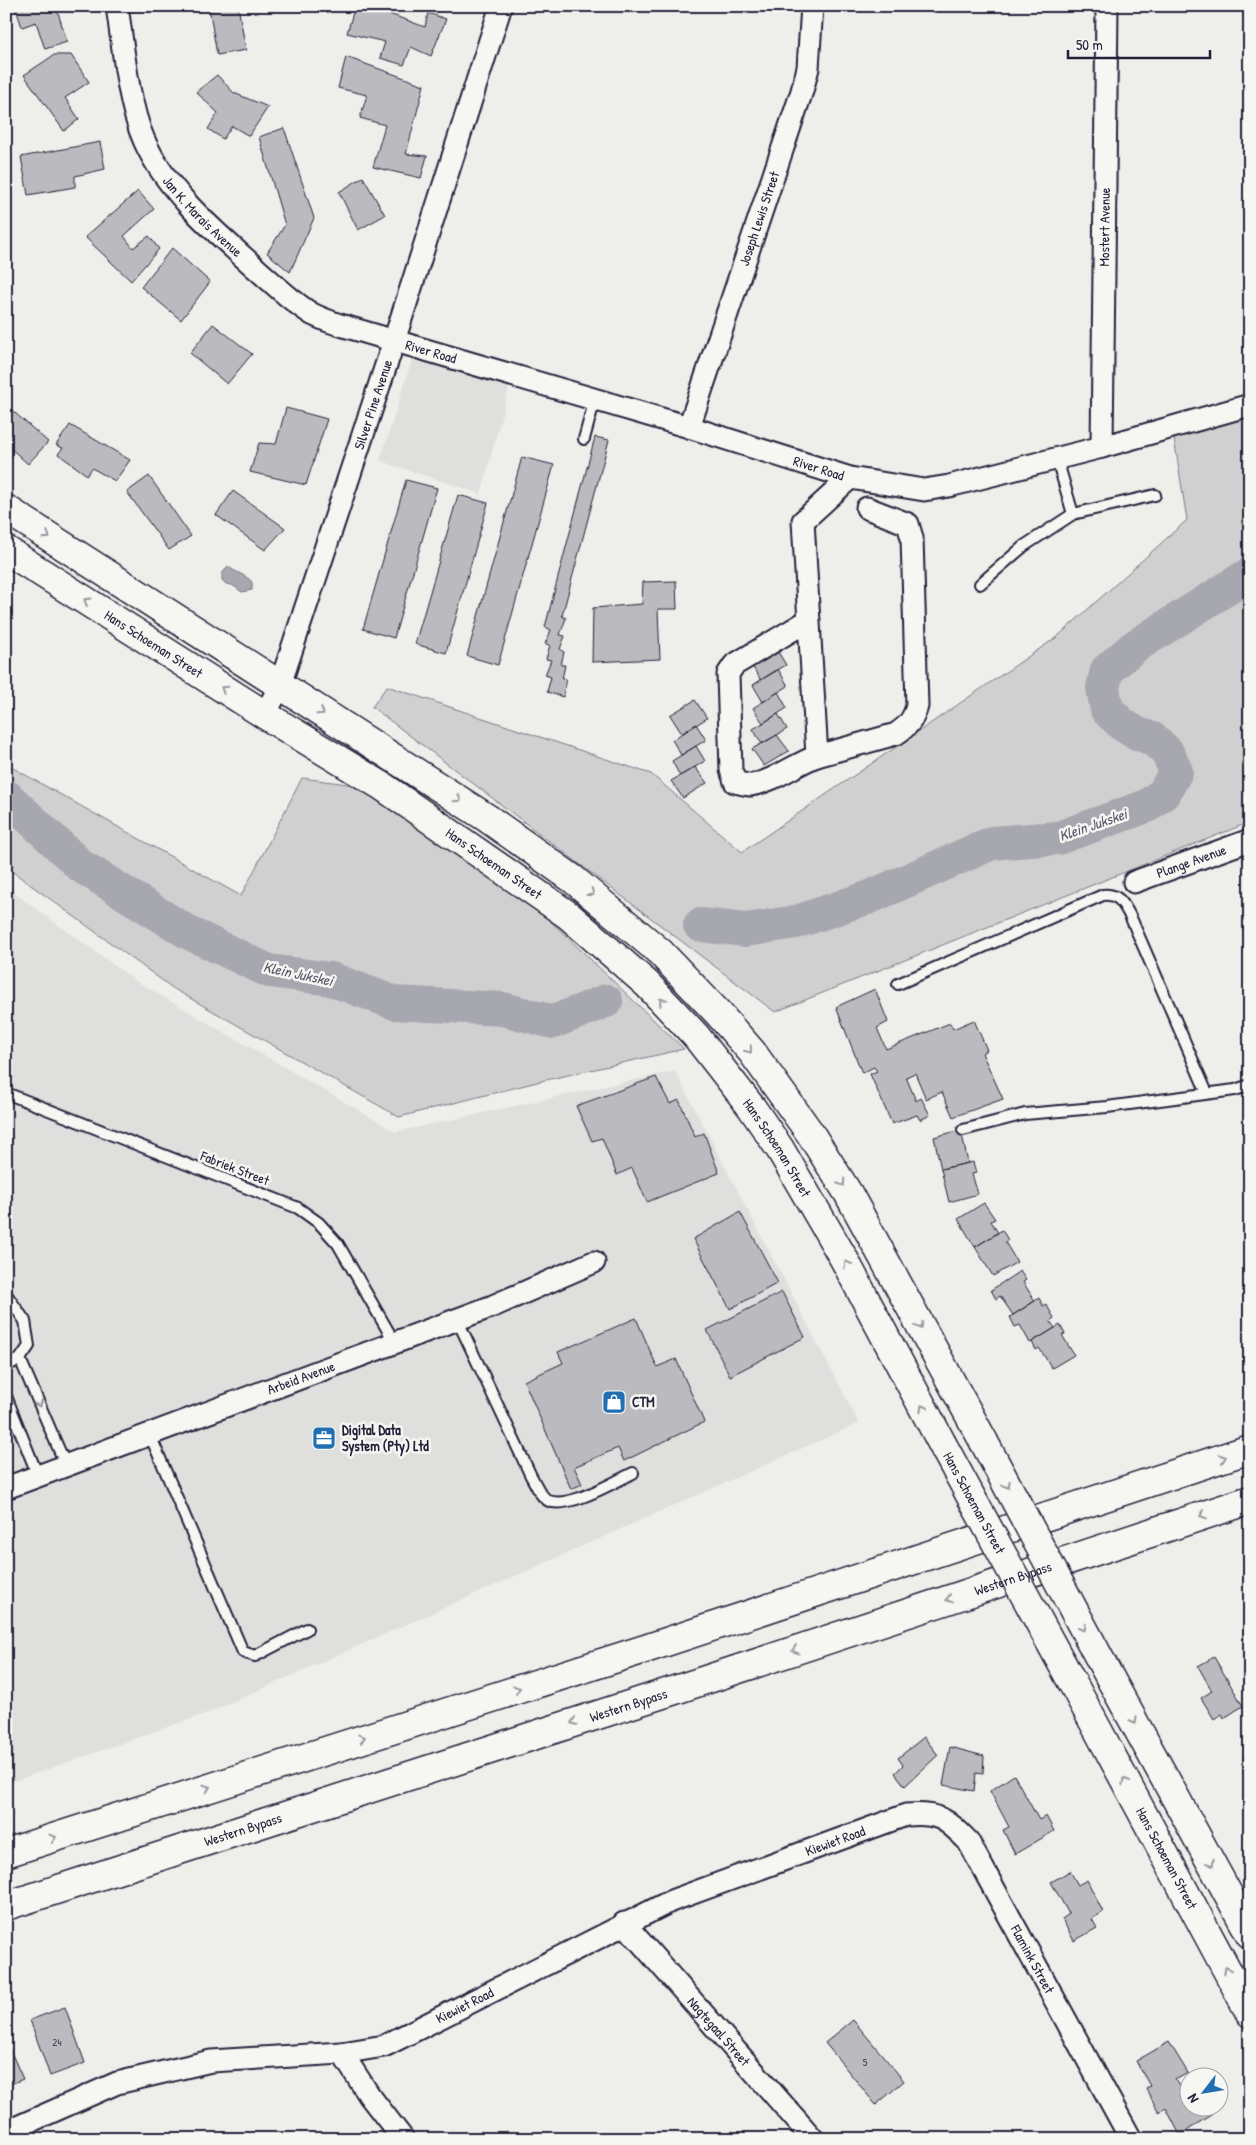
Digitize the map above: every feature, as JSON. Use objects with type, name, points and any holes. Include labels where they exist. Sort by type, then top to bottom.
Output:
[{"type":"main road","points":[[6,509],[455,796],[526,844],[573,879],[634,929],[660,952],[718,1013],[752,1052],[781,1092],[848,1193],[1250,1934]]},
{"type":"main road","name":"Hans Schoeman Street","points":[[6,550],[265,715],[382,786],[538,894],[594,936],[647,984],[696,1036],[752,1108],[780,1149],[844,1259],[1250,2013]]},
{"type":"main road","points":[[6,1853],[645,1649],[1250,1449]]},
{"type":"main road","name":"Western Bypass","points":[[6,1906],[669,1692],[1250,1500]]},
{"type":"street","name":"Jan K. Marais Avenue","points":[[116,6],[135,115],[144,140],[157,166],[185,200],[227,242],[299,305],[330,321],[394,341]]},
{"type":"street","name":"Silver Pine Avenue","points":[[265,715],[280,685],[394,341],[501,6]]},
{"type":"street","name":"Joseph Lewis Street","points":[[689,427],[802,91],[808,68],[812,6]]},
{"type":"street","name":"Mostert Avenue","points":[[1102,447],[1107,6]]},
{"type":"street","name":"River Road","points":[[394,341],[689,427],[850,478],[924,490],[949,486],[1057,459],[1250,405]]},
{"type":"street","points":[[817,756],[803,520],[850,478]]},
{"type":"street","points":[[809,620],[734,665],[728,674],[731,770],[735,782],[749,785],[775,777],[798,763],[817,756],[896,734],[906,728],[914,719],[917,706],[912,538],[908,524],[867,508]]},
{"type":"street","name":"Plange Avenue","points":[[1134,882],[1250,840]]},
{"type":"street","name":"Arbeid Avenue","points":[[6,1488],[395,1343],[594,1262]]},
{"type":"street","name":"Flamink Street","points":[[906,1815],[926,1813],[941,1818],[954,1827],[968,1841],[1131,2139]]},
{"type":"street","name":"Kiewiet Road","points":[[18,2132],[117,2083],[154,2073],[211,2061],[342,2053],[384,2046],[624,1923],[671,1901],[906,1815]]},
{"type":"street","name":"Nagtegaal Street","points":[[624,1923],[813,2139]]},
{"type":"street","points":[[342,2053],[369,2095],[403,2139]]},
{"type":"lane","points":[[584,439],[595,399]]},
{"type":"lane","points":[[1057,459],[1073,514]]},
{"type":"lane","points":[[980,584],[1024,546],[1073,514],[1155,495]]},
{"type":"lane","points":[[898,984],[1103,895],[1117,897],[1124,903],[1131,918],[1207,1093]]},
{"type":"lane","points":[[963,1130],[1025,1114],[1107,1107],[1235,1090],[1250,1085]]},
{"type":"lane","name":"Fabriek Street","points":[[6,1093],[298,1208],[319,1223],[338,1244],[395,1343]]},
{"type":"lane","points":[[6,1294],[25,1321],[29,1346],[20,1359],[6,1366]]},
{"type":"lane","points":[[457,1319],[531,1476],[546,1499],[550,1502],[567,1503],[633,1473]]},
{"type":"lane","points":[[20,1359],[66,1466]]},
{"type":"lane","points":[[6,1396],[38,1476]]},
{"type":"lane","points":[[150,1435],[243,1652],[255,1656],[308,1629]]},
{"type":"shaded area","points":[[416,347],[513,372],[481,494],[380,461]]},
{"type":"shaded area","points":[[1250,410],[1250,822],[775,1012],[372,707],[387,686],[651,774],[742,852],[1057,637],[1187,520],[1173,432]]},
{"type":"shaded area","points":[[228,566],[252,582],[252,590],[242,592],[222,580],[222,574]]},
{"type":"shaded area","points":[[6,764],[241,896],[302,778],[355,785],[539,910],[684,1049],[537,1082],[399,1117],[174,989],[6,867]]},
{"type":"shaded area","points":[[6,887],[136,981],[396,1132],[675,1071],[859,1423],[210,1712],[6,1784]]},
{"type":"building","points":[[15,6],[56,6],[67,42],[45,49],[36,22],[22,27]]},
{"type":"building","points":[[196,6],[238,6],[246,50],[217,55],[209,7],[196,9]]},
{"type":"building","points":[[355,6],[368,6],[425,27],[428,13],[446,19],[431,56],[411,47],[404,65],[380,58],[385,42],[347,33]]},
{"type":"building","points":[[54,55],[71,55],[89,82],[65,98],[79,119],[64,131],[24,75]]},
{"type":"building","points":[[346,57],[424,85],[406,154],[427,156],[421,178],[373,167],[385,125],[360,118],[367,95],[338,88]]},
{"type":"building","points":[[217,75],[234,93],[268,107],[249,136],[232,126],[223,139],[208,129],[218,113],[196,92]]},
{"type":"building","points":[[284,128],[314,218],[290,272],[267,253],[285,225],[259,137]]},
{"type":"building","points":[[100,142],[105,169],[75,176],[75,187],[28,195],[21,157]]},
{"type":"building","points":[[363,177],[385,215],[358,230],[339,192]]},
{"type":"building","points":[[138,191],[154,209],[124,236],[133,248],[149,236],[159,249],[131,281],[85,237]]},
{"type":"building","points":[[172,248],[210,282],[181,320],[141,287]]},
{"type":"building","points":[[213,324],[252,354],[227,384],[190,353]]},
{"type":"building","points":[[6,405],[48,442],[28,464],[6,444]]},
{"type":"building","points":[[286,408],[327,419],[306,485],[250,472],[259,443],[276,444]]},
{"type":"building","points":[[70,425],[130,460],[115,481],[92,468],[87,475],[58,454],[63,448],[56,445]]},
{"type":"building","points":[[595,437],[609,440],[562,616],[566,618],[560,635],[565,636],[560,649],[564,652],[561,665],[565,665],[562,679],[566,680],[563,697],[547,692],[551,677],[545,675],[551,660],[546,659],[550,645],[545,644],[551,630],[545,627]]},
{"type":"building","points":[[522,457],[554,465],[498,665],[467,656]]},
{"type":"building","points":[[149,476],[191,536],[169,550],[127,492]]},
{"type":"building","points":[[406,480],[437,488],[394,638],[363,629]]},
{"type":"building","points":[[233,491],[285,528],[265,550],[216,515]]},
{"type":"building","points":[[458,495],[488,503],[446,653],[415,644]]},
{"type":"building","points":[[676,581],[677,609],[658,609],[660,659],[592,662],[593,608],[642,604],[643,582]]},
{"type":"building","points":[[775,647],[786,665],[761,680],[750,663]]},
{"type":"building","points":[[778,669],[788,686],[763,702],[753,685]]},
{"type":"building","points":[[778,692],[787,708],[763,723],[753,708]]},
{"type":"building","points":[[695,700],[707,718],[682,734],[670,715]]},
{"type":"building","points":[[778,714],[787,729],[762,744],[753,729]]},
{"type":"building","points":[[696,724],[706,740],[681,755],[672,740]]},
{"type":"building","points":[[777,735],[789,751],[764,766],[752,749]]},
{"type":"building","points":[[696,746],[705,761],[680,776],[672,761]]},
{"type":"building","points":[[695,767],[707,783],[683,798],[671,781]]},
{"type":"building","points":[[875,989],[888,1022],[877,1028],[886,1049],[950,1023],[953,1029],[974,1020],[987,1050],[982,1053],[1003,1099],[953,1117],[942,1092],[926,1099],[915,1073],[906,1077],[916,1101],[921,1098],[930,1115],[920,1120],[917,1115],[892,1124],[870,1074],[877,1071],[874,1067],[862,1073],[836,1007]]},
{"type":"building","points":[[656,1077],[670,1104],[679,1100],[695,1137],[704,1133],[719,1173],[647,1202],[632,1168],[617,1175],[602,1138],[592,1141],[576,1106]]},
{"type":"building","points":[[961,1130],[968,1163],[941,1169],[934,1137]]},
{"type":"building","points":[[973,1162],[976,1173],[972,1174],[978,1194],[949,1202],[941,1169]]},
{"type":"building","points":[[984,1203],[995,1219],[991,1221],[998,1233],[975,1247],[958,1219]]},
{"type":"building","points":[[740,1212],[778,1283],[730,1309],[693,1239]]},
{"type":"building","points":[[1002,1230],[1008,1240],[1005,1242],[1017,1262],[993,1276],[975,1247]]},
{"type":"building","points":[[1020,1271],[1026,1280],[1023,1282],[1035,1301],[1013,1315],[1000,1296],[996,1299],[991,1290]]},
{"type":"building","points":[[782,1292],[805,1337],[730,1376],[707,1330]]},
{"type":"building","points":[[1039,1298],[1043,1306],[1046,1304],[1054,1318],[1050,1321],[1055,1328],[1030,1343],[1020,1325],[1015,1327],[1010,1317]]},
{"type":"building","name":"CTM","points":[[636,1318],[657,1367],[676,1359],[704,1422],[624,1461],[618,1448],[574,1467],[582,1484],[571,1489],[524,1381],[563,1363],[558,1352]]},
{"type":"building","points":[[1060,1325],[1065,1334],[1062,1335],[1074,1355],[1052,1368],[1039,1348],[1036,1350],[1032,1342]]},
{"type":"building","points":[[1250,1634],[1250,1651],[1243,1638]]},
{"type":"building","points":[[1214,1657],[1243,1706],[1224,1718],[1222,1714],[1214,1719],[1201,1698],[1212,1691],[1198,1666]]},
{"type":"building","points":[[1250,1662],[1250,1677],[1243,1665]]},
{"type":"building","points":[[924,1737],[938,1755],[905,1786],[895,1773],[903,1765],[898,1758]]},
{"type":"building","points":[[950,1747],[984,1756],[983,1774],[976,1773],[974,1791],[943,1785]]},
{"type":"building","points":[[1250,1752],[1250,1769],[1243,1757]]},
{"type":"building","points":[[1014,1775],[1039,1820],[1046,1816],[1054,1831],[1015,1854],[1003,1830],[1009,1827],[990,1791]]},
{"type":"building","points":[[1070,1871],[1078,1885],[1087,1880],[1103,1912],[1092,1919],[1097,1928],[1074,1941],[1062,1919],[1069,1914],[1051,1882]]},
{"type":"building","points":[[65,2007],[85,2063],[50,2076],[30,2020]]},
{"type":"building","points":[[853,2020],[904,2081],[876,2105],[825,2043]]},
{"type":"building","points":[[6,2041],[23,2079],[6,2086]]},
{"type":"building","points":[[1169,2042],[1185,2068],[1178,2068],[1178,2078],[1175,2080],[1178,2084],[1178,2118],[1207,2118],[1180,2135],[1166,2108],[1159,2112],[1146,2089],[1150,2086],[1136,2061]]},
{"type":"waterway","name":"Klein Jukskei","points":[[700,925],[746,930],[796,922],[870,897],[992,843],[1058,838],[1147,806],[1164,793],[1176,771],[1167,752],[1153,739],[1136,733],[1123,725],[1107,710],[1103,688],[1107,670],[1134,647],[1250,574]]},
{"type":"waterway","name":"Klein Jukskei","points":[[6,796],[81,866],[189,933],[269,971],[331,979],[395,1003],[503,1009],[553,1022],[606,1001]]},
{"type":"place","name":"CTM","points":[[614,1402]]},
{"type":"place","name":"Digital Data System (Pty) Ltd","points":[[324,1438]]}]
